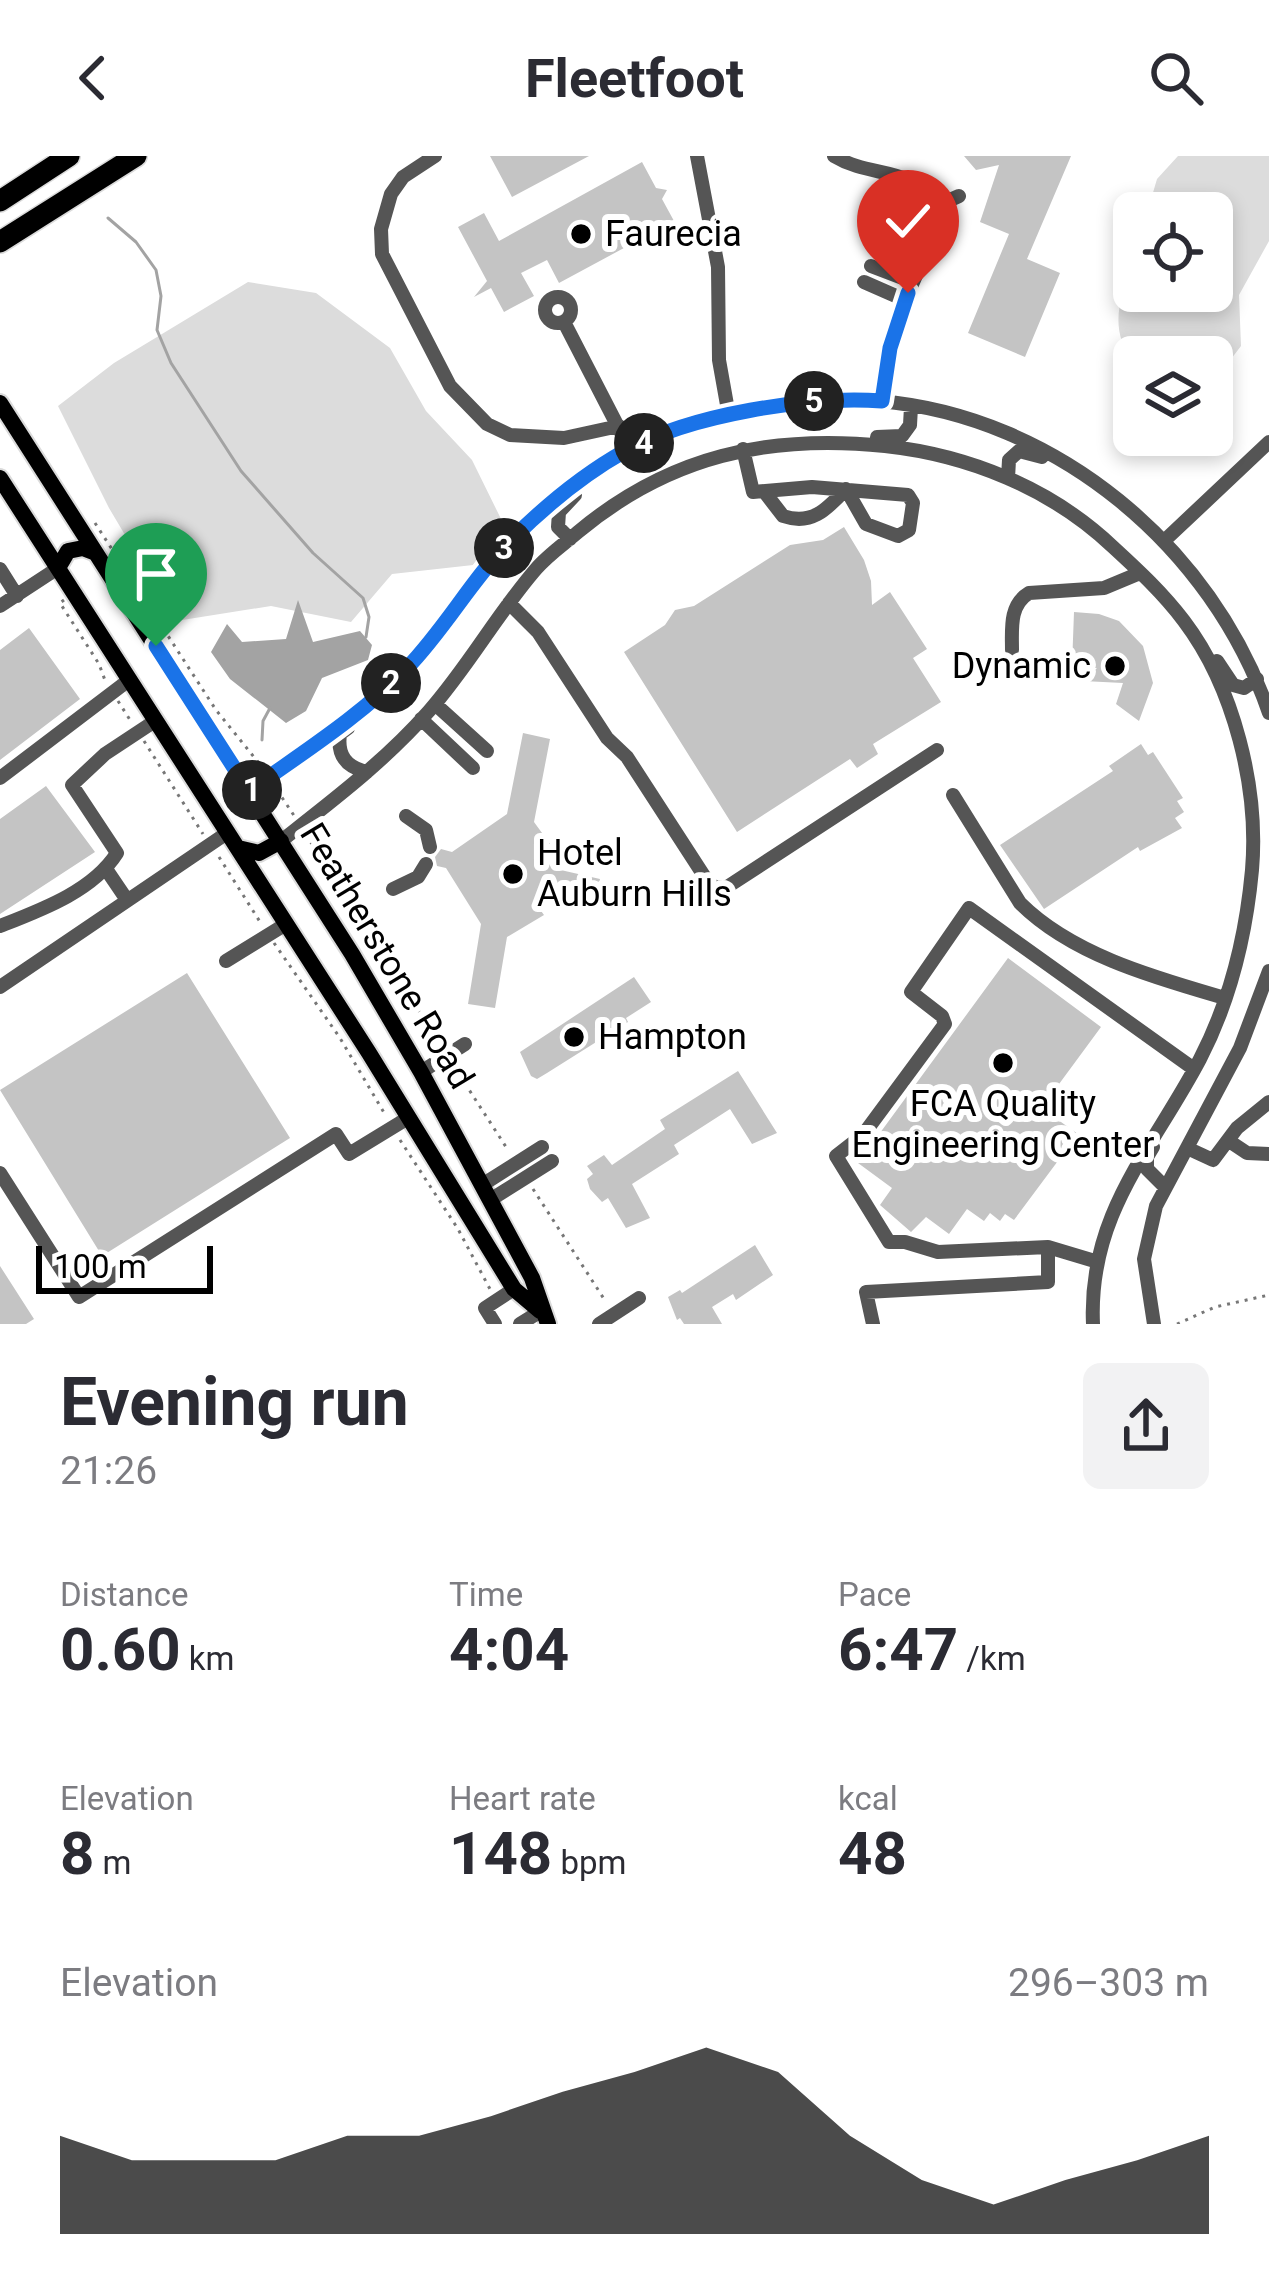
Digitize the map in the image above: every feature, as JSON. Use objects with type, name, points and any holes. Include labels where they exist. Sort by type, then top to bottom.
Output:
[{"type":"highway","points":[[0,201],[70,156]]},
{"type":"highway","points":[[0,242],[136,156]]},
{"type":"highway","points":[[0,255],[52,208]]},
{"type":"main road","name":"Featherstone Road","points":[[0,403],[379,1001],[532,1278],[544,1318]]},
{"type":"main road","name":"Featherstone Road","points":[[0,478],[340,1007],[514,1289],[544,1318]]},
{"type":"main road","points":[[58,568],[62,556],[76,548],[97,554]]},
{"type":"main road","points":[[232,840],[259,853],[280,841]]},
{"type":"main road","points":[[340,1007],[358,1015],[379,1001]]},
{"type":"street","points":[[435,156],[403,177],[391,194],[381,229],[382,254],[450,386],[488,424],[510,435],[564,438],[619,426]]},
{"type":"street","points":[[697,156],[718,267],[719,359],[729,416]]},
{"type":"street","points":[[835,156],[912,180],[939,205],[937,231],[905,301],[890,348],[882,401]]},
{"type":"street","points":[[939,205],[959,196]]},
{"type":"street","points":[[871,266],[913,282]]},
{"type":"street","points":[[864,282],[905,301]]},
{"type":"street","points":[[564,322],[629,448]]},
{"type":"street","points":[[367,772],[345,762],[338,748],[340,734],[364,717],[508,542],[588,474],[629,448],[729,416],[817,401],[882,401],[998,428],[1045,448],[1090,479],[1187,565],[1257,679],[1269,713]]},
{"type":"street","points":[[280,841],[367,772],[421,719],[539,565],[612,504],[652,479],[743,449],[834,435],[902,436],[910,425],[910,406]]},
{"type":"street","points":[[806,442],[918,450],[968,461],[1008,478],[1100,534],[1187,625],[1233,685],[1244,688],[1257,679]]},
{"type":"street","points":[[1164,541],[1269,442]]},
{"type":"street","points":[[570,539],[558,527],[559,512],[629,448]]},
{"type":"street","points":[[743,449],[753,492],[812,487],[846,489],[908,495],[913,503],[909,530],[898,536],[866,524],[846,489]]},
{"type":"street","points":[[1008,478],[1009,460],[1019,451],[1033,452],[1090,479]]},
{"type":"street","points":[[766,494],[783,516],[804,520],[826,510],[846,489]]},
{"type":"street","points":[[0,606],[58,568]]},
{"type":"street","points":[[0,569],[17,596]]},
{"type":"street","points":[[1012,650],[1020,598],[1029,593],[1104,588],[1140,573]]},
{"type":"street","points":[[509,603],[538,632],[607,738],[627,757],[716,888],[727,887],[937,750]]},
{"type":"street","points":[[1165,1187],[1147,1169],[1147,1157],[1226,998],[1250,883],[1250,811],[1244,765],[1216,672],[1187,625]]},
{"type":"street","points":[[249,791],[376,698],[406,669]]},
{"type":"street","points":[[0,778],[129,680]]},
{"type":"street","points":[[435,704],[487,751]]},
{"type":"street","points":[[421,719],[473,767]]},
{"type":"street","points":[[0,926],[52,904],[106,869],[117,853],[72,785],[105,754],[155,721]]},
{"type":"street","points":[[953,795],[1019,902],[1032,915],[1089,950],[1226,998]]},
{"type":"street","points":[[406,816],[426,830],[430,847]]},
{"type":"street","points":[[0,987],[127,900],[232,840]]},
{"type":"street","points":[[393,889],[418,877],[426,864]]},
{"type":"street","points":[[1250,883],[1256,868],[1269,864]]},
{"type":"street","points":[[106,869],[127,900]]},
{"type":"street","points":[[1098,1262],[1048,1247],[938,1252],[889,1242],[836,1156],[863,1136],[945,1024],[942,1016],[911,992],[970,908],[1194,1069]]},
{"type":"street","points":[[226,962],[286,924]]},
{"type":"street","points":[[1154,1324],[1144,1259],[1156,1206],[1261,1022],[1269,954]]},
{"type":"street","points":[[421,1072],[465,1043]]},
{"type":"street","points":[[1093,1324],[1107,1220],[1132,1168],[1178,1100]]},
{"type":"street","points":[[1187,1148],[1213,1160],[1247,1118],[1269,1102]]},
{"type":"street","points":[[0,1173],[79,1297],[336,1134],[349,1154],[408,1118]]},
{"type":"street","points":[[1229,1141],[1247,1153],[1269,1154]]},
{"type":"street","points":[[486,1193],[547,1154]]},
{"type":"street","points":[[873,1324],[866,1292],[1048,1282],[1048,1247]]},
{"type":"street","points":[[495,1324],[489,1301],[514,1289]]},
{"type":"street","points":[[599,1324],[639,1298]]},
{"type":"street","points":[[520,1324],[544,1318]]},
{"type":"path","points":[[96,524],[216,710],[264,770]]},
{"type":"path","points":[[62,602],[105,680]]},
{"type":"path","points":[[119,701],[133,724]]},
{"type":"path","points":[[144,741],[200,829]]},
{"type":"path","points":[[273,784],[296,820]]},
{"type":"path","points":[[305,834],[445,1051]]},
{"type":"path","points":[[219,858],[262,925]]},
{"type":"path","points":[[275,946],[387,1117]]},
{"type":"path","points":[[452,1062],[514,1159]]},
{"type":"path","points":[[398,1138],[458,1229],[489,1301]]},
{"type":"path","points":[[529,1183],[609,1306]]},
{"type":"path","points":[[1178,1324],[1215,1307],[1269,1295]]},
{"type":"shaded area","points":[[1178,156],[1269,156],[1269,241],[1239,295],[1241,346],[1233,356],[1233,336],[1120,336],[1119,312],[1233,312],[1233,192],[1153,192],[1157,179]]},
{"type":"shaded area","points":[[248,282],[316,293],[390,348],[426,411],[472,460],[503,523],[473,565],[392,574],[351,622],[271,606],[176,621],[109,508],[58,406],[114,363]]},
{"type":"shaded area","points":[[298,600],[313,642],[360,631],[372,645],[368,660],[322,678],[306,711],[286,723],[230,679],[211,652],[227,624],[242,642],[286,639]]},
{"type":"building","name":"Faurecia","points":[[490,156],[589,156],[512,197]]},
{"type":"building","points":[[964,156],[1071,156],[1027,259],[1060,273],[1025,357],[968,333],[1009,234],[980,222],[999,165],[976,170]]},
{"type":"building","name":"Faurecia","points":[[642,162],[656,188],[667,190],[662,199],[674,221],[559,283],[547,260],[521,273],[534,296],[504,312],[491,288],[474,297],[487,281],[458,227],[484,213],[499,241]]},
{"type":"building","points":[[844,527],[864,560],[872,605],[890,592],[927,649],[913,658],[941,702],[873,744],[878,754],[857,768],[850,759],[737,832],[624,652],[665,625],[675,610],[694,606],[790,545],[823,540]]},
{"type":"building","name":"Dynamic","points":[[1074,612],[1119,621],[1143,646],[1153,683],[1139,721],[1116,704],[1123,683],[1083,681],[1097,668],[1072,666]]},
{"type":"building","points":[[29,628],[80,699],[0,760],[0,650]]},
{"type":"building","name":"Hotel Auburn Hills","points":[[523,733],[550,739],[534,822],[553,848],[543,856],[552,868],[600,879],[595,903],[539,890],[536,904],[544,915],[507,937],[495,1008],[468,1004],[481,924],[435,857],[441,849],[452,852],[507,814]]},
{"type":"building","points":[[1141,744],[1148,755],[1153,752],[1183,798],[1177,801],[1184,812],[1175,818],[1182,828],[1140,851],[1138,847],[1044,909],[1000,845],[1113,771],[1109,766]]},
{"type":"building","points":[[46,786],[95,852],[0,914],[0,819]]},
{"type":"building","name":"FCA Quality Engineering Center","points":[[1008,958],[1101,1027],[1048,1099],[1068,1113],[1061,1122],[1078,1134],[1014,1220],[1005,1214],[1000,1221],[990,1213],[984,1221],[967,1209],[949,1234],[926,1217],[911,1232],[880,1205],[892,1188],[858,1163]]},
{"type":"building","points":[[187,973],[290,1138],[102,1256],[0,1090]]},
{"type":"building","name":"Hampton","points":[[634,977],[651,1002],[547,1073],[537,1079],[531,1076],[520,1052]]},
{"type":"building","points":[[738,1071],[777,1133],[752,1144],[730,1109],[674,1145],[679,1154],[632,1184],[650,1218],[626,1228],[608,1198],[602,1202],[590,1189],[587,1179],[593,1174],[587,1166],[604,1155],[612,1165],[665,1129],[660,1120]]},
{"type":"building","points":[[755,1245],[773,1275],[736,1300],[733,1294],[712,1307],[722,1324],[677,1320],[668,1297],[682,1293]]},
{"type":"building","points":[[0,1266],[34,1319],[26,1324],[0,1324]]},
{"type":"waterway","points":[[108,218],[136,242],[156,270],[161,296],[157,330],[171,363],[241,471],[313,553],[363,598],[369,617],[366,637]]},
{"type":"waterway","points":[[262,740],[263,721],[270,708]]},
{"type":"place","name":"Faurecia","points":[[581,234]]},
{"type":"place","name":"Dynamic","points":[[1115,666]]},
{"type":"place","name":"Hotel Auburn Hills","points":[[513,874]]},
{"type":"place","name":"Hampton","points":[[574,1037]]},
{"type":"place","name":"FCA Quality Engineering Center","points":[[1003,1063]]},
{"type":"route","points":[[156,646],[249,791],[376,698],[439,632],[508,542],[588,474],[629,448],[769,408],[817,401],[882,401],[890,348],[908,293]]}]
